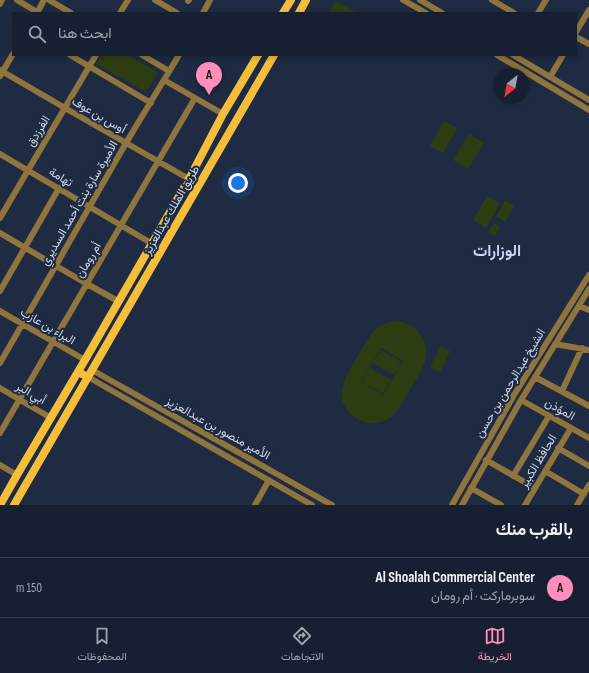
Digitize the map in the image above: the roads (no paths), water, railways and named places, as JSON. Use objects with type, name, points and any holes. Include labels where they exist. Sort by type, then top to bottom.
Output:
[{"type":"main road","points":[[300,12],[306,0]]},
{"type":"main road","points":[[284,12],[289,1]]},
{"type":"main road","name":"طريق الملك عبدالعزيز","points":[[0,505],[85,360],[188,179],[223,114],[257,56]]},
{"type":"main road","name":"طريق الملك عبدالعزيز","points":[[14,505],[273,56]]},
{"type":"main road","points":[[76,375],[88,377]]},
{"type":"street","points":[[0,4],[2,0]]},
{"type":"street","points":[[17,0],[35,12]]},
{"type":"street","points":[[38,12],[44,0]]},
{"type":"street","points":[[49,0],[69,12]]},
{"type":"street","points":[[121,12],[128,0]]},
{"type":"street","points":[[155,0],[175,12]]},
{"type":"street","points":[[204,12],[210,0]]},
{"type":"street","points":[[404,0],[424,12]]},
{"type":"street","points":[[420,0],[440,12]]},
{"type":"street","points":[[492,0],[512,12]]},
{"type":"street","points":[[539,12],[546,0]]},
{"type":"street","points":[[577,30],[589,10]]},
{"type":"street","points":[[577,38],[589,44]]},
{"type":"street","points":[[1,72],[12,56]]},
{"type":"street","points":[[72,56],[151,103]]},
{"type":"street","name":"الفرزدق","points":[[0,218],[95,56]]},
{"type":"street","points":[[144,56],[169,71]]},
{"type":"street","name":"الأميرة سارة بنت أحمد السديري","points":[[0,363],[177,56]]},
{"type":"street","points":[[499,56],[589,110]]},
{"type":"street","points":[[515,56],[589,100]]},
{"type":"street","points":[[550,77],[562,56]]},
{"type":"street","name":"أوس بن عوف","points":[[1,72],[188,179]]},
{"type":"street","points":[[164,80],[223,114]]},
{"type":"street","name":"أم رومان","points":[[0,433],[195,98]]},
{"type":"street","name":"تهامة","points":[[0,154],[151,243]]},
{"type":"street","points":[[0,291],[59,188]]},
{"type":"street","points":[[0,233],[118,301]]},
{"type":"street","name":"الشيخ عبدالرحمن بن حسن","points":[[452,505],[514,395],[589,275]]},
{"type":"street","name":"الشيخ عبدالرحمن بن حسن","points":[[462,505],[521,400],[589,289]]},
{"type":"street","points":[[579,306],[589,310]]},
{"type":"street","name":"البراء بن عازب","points":[[0,311],[85,360]]},
{"type":"street","points":[[556,344],[589,350]]},
{"type":"street","points":[[562,391],[582,348]]},
{"type":"street","name":"الأمير منصور بن عبدالعزيز","points":[[88,377],[162,409],[332,505]]},
{"type":"street","name":"الأمير منصور بن عبدالعزيز","points":[[88,377],[269,480],[305,503],[312,505]]},
{"type":"street","points":[[535,377],[589,406]]},
{"type":"street","name":"أبي البر","points":[[0,388],[51,418]]},
{"type":"street","name":"المؤذن","points":[[521,400],[571,428],[588,435]]},
{"type":"street","points":[[158,417],[162,409]]},
{"type":"street","points":[[513,476],[549,416]]},
{"type":"street","name":"الحافظ الكبير","points":[[525,505],[571,428]]},
{"type":"street","points":[[202,442],[207,434]]},
{"type":"street","points":[[492,434],[500,438]]},
{"type":"street","points":[[558,448],[589,466]]},
{"type":"street","points":[[486,460],[535,488]]},
{"type":"street","points":[[0,466],[17,475]]},
{"type":"street","points":[[545,471],[584,494]]},
{"type":"street","points":[[255,505],[269,480]]},
{"type":"street","points":[[577,505],[589,485]]},
{"type":"street","points":[[471,488],[498,504]]},
{"type":"place","name":"Al Shoalah Commercial Center","points":[[209,95]]},
{"type":"district","name":"الوزارات","points":[[497,250]]}]
